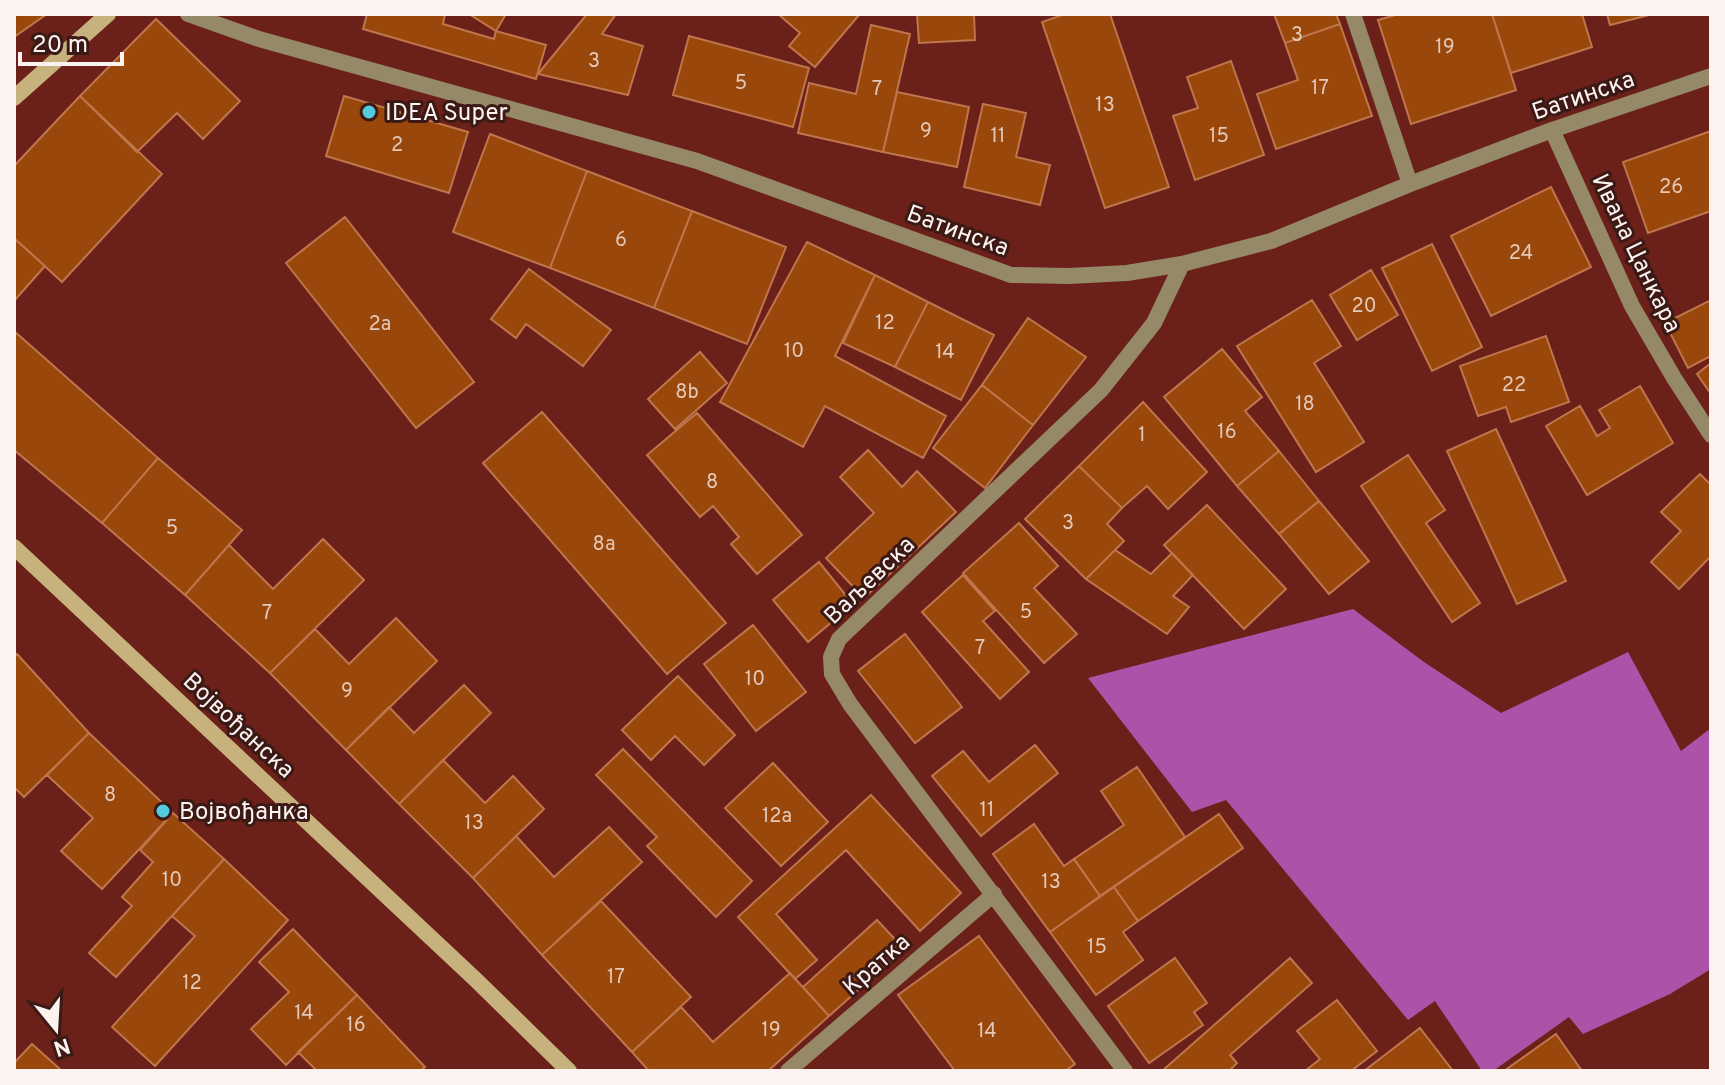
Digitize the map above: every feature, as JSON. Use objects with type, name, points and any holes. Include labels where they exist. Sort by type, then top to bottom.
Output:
[{"type":"street","points":[[14,98],[108,14]]},
{"type":"street","name":"Батинска","points":[[188,14],[259,39],[697,161],[1011,275],[1127,273],[1182,264],[1271,241],[1552,130],[1711,76]]},
{"type":"street","points":[[1353,14],[1410,184]]},
{"type":"street","name":"Ивана Цанкара","points":[[1552,130],[1632,306],[1711,435]]},
{"type":"street","name":"Ваљевска","points":[[1125,1071],[850,704],[832,674],[831,657],[839,639],[1101,390],[1154,323],[1182,264]]},
{"type":"street","name":"Војвођанска","points":[[14,547],[569,1071]]},
{"type":"street","name":"Кратка","points":[[788,1071],[994,894]]},
{"type":"shaded area","points":[[1353,609],[1424,662],[1501,713],[1628,652],[1681,751],[1711,728],[1711,969],[1670,994],[1583,1034],[1569,1017],[1493,1071],[1482,1071],[1435,1001],[1408,1020],[1226,800],[1192,812],[1088,678]]},
{"type":"building","points":[[14,14],[47,14],[14,37]]},
{"type":"building","points":[[367,14],[445,14],[443,24],[494,39],[496,31],[546,45],[536,79],[363,29]]},
{"type":"building","points":[[469,14],[506,14],[496,31]]},
{"type":"building","points":[[587,14],[616,14],[602,34],[643,46],[628,95],[538,74]]},
{"type":"building","points":[[778,14],[859,15],[815,67],[789,46],[800,33]]},
{"type":"building","points":[[917,14],[974,14],[975,40],[919,43]]},
{"type":"building","points":[[1065,14],[1110,14],[1169,187],[1105,208],[1042,22]]},
{"type":"building","points":[[1274,14],[1336,14],[1340,24],[1285,43]]},
{"type":"building","points":[[1399,14],[1492,14],[1516,90],[1411,124],[1378,20]]},
{"type":"building","points":[[1492,14],[1582,14],[1592,47],[1511,73]]},
{"type":"building","points":[[1607,14],[1653,14],[1610,25]]},
{"type":"building","points":[[156,19],[240,101],[203,139],[177,113],[137,152],[80,96]]},
{"type":"building","points":[[1340,24],[1372,116],[1276,149],[1257,94],[1298,80],[1285,43]]},
{"type":"building","points":[[871,25],[910,34],[883,152],[798,133],[809,83],[856,94]]},
{"type":"building","points":[[689,36],[809,68],[793,127],[673,95]]},
{"type":"building","points":[[1231,61],[1264,155],[1195,180],[1173,116],[1198,108],[1187,77]]},
{"type":"building","points":[[897,92],[969,107],[957,167],[883,152]]},
{"type":"building","points":[[80,96],[162,174],[62,282],[14,238],[14,166]]},
{"type":"building","points":[[344,96],[468,132],[449,193],[326,156]]},
{"type":"building","points":[[983,104],[1026,113],[1016,157],[1050,165],[1040,205],[964,187]]},
{"type":"building","points":[[1711,131],[1711,211],[1648,233],[1623,162]]},
{"type":"building","points":[[490,134],[587,171],[550,268],[453,232]]},
{"type":"building","points":[[587,171],[692,211],[654,308],[550,268]]},
{"type":"building","points":[[1551,187],[1591,267],[1491,316],[1451,236]]},
{"type":"building","points":[[692,211],[786,247],[747,344],[654,308]]},
{"type":"building","points":[[345,217],[474,382],[416,428],[286,263]]},
{"type":"building","points":[[14,238],[45,266],[14,301]]},
{"type":"building","points":[[807,242],[875,275],[835,356],[946,416],[923,458],[825,406],[803,447],[720,402]]},
{"type":"building","points":[[1432,244],[1482,347],[1432,371],[1382,268]]},
{"type":"building","points":[[529,269],[611,330],[583,366],[526,324],[516,338],[491,319]]},
{"type":"building","points":[[1371,270],[1398,315],[1357,340],[1330,295]]},
{"type":"building","points":[[875,275],[928,302],[895,367],[843,343]]},
{"type":"building","points":[[1312,300],[1341,346],[1314,363],[1364,442],[1316,472],[1237,346]]},
{"type":"building","points":[[1711,300],[1711,356],[1688,368],[1665,323]]},
{"type":"building","points":[[928,302],[994,335],[961,400],[895,367]]},
{"type":"building","points":[[1028,318],[1086,357],[1033,425],[982,385]]},
{"type":"building","points":[[14,331],[158,458],[102,523],[14,450]]},
{"type":"building","points":[[1546,336],[1569,402],[1511,422],[1506,407],[1478,416],[1460,366]]},
{"type":"building","points":[[1222,349],[1262,397],[1245,411],[1279,451],[1237,486],[1164,397]]},
{"type":"building","points":[[700,352],[727,383],[675,429],[648,399]]},
{"type":"building","points":[[1711,363],[1711,394],[1697,374]]},
{"type":"building","points":[[982,385],[1033,425],[985,488],[933,448]]},
{"type":"building","points":[[1640,386],[1673,443],[1587,495],[1546,426],[1580,406],[1597,436],[1610,428],[1599,410]]},
{"type":"building","points":[[1143,402],[1207,472],[1168,509],[1147,486],[1122,508],[1079,466]]},
{"type":"building","points":[[542,412],[726,623],[667,674],[483,463]]},
{"type":"building","points":[[697,413],[802,535],[757,574],[731,544],[739,537],[713,506],[700,517],[647,455]]},
{"type":"building","points":[[1496,429],[1566,581],[1517,604],[1447,451]]},
{"type":"building","points":[[868,450],[902,487],[917,471],[956,512],[864,598],[826,558],[874,513],[840,477]]},
{"type":"building","points":[[1279,451],[1319,501],[1279,534],[1237,486]]},
{"type":"building","points":[[1408,455],[1445,510],[1426,523],[1480,603],[1452,622],[1361,486]]},
{"type":"building","points":[[158,458],[242,530],[185,595],[102,523]]},
{"type":"building","points":[[1079,466],[1122,508],[1107,524],[1124,541],[1086,579],[1025,519]]},
{"type":"building","points":[[1700,474],[1711,485],[1711,556],[1679,589],[1651,562],[1681,531],[1661,512]]},
{"type":"building","points":[[1319,501],[1369,561],[1329,594],[1279,534]]},
{"type":"building","points":[[1207,505],[1286,589],[1244,629],[1164,545]]},
{"type":"building","points":[[1019,523],[1058,566],[1034,588],[1077,634],[1044,663],[963,573]]},
{"type":"building","points":[[323,539],[364,580],[270,673],[185,595],[229,545],[273,589]]},
{"type":"building","points":[[1115,550],[1151,574],[1172,553],[1193,575],[1173,596],[1189,607],[1167,634],[1086,579]]},
{"type":"building","points":[[819,562],[853,604],[808,642],[773,600]]},
{"type":"building","points":[[963,575],[995,611],[983,621],[1029,672],[1000,699],[922,612]]},
{"type":"building","points":[[396,618],[437,661],[346,750],[270,673],[315,629],[349,664]]},
{"type":"building","points":[[753,625],[806,692],[756,731],[704,664]]},
{"type":"building","points":[[905,634],[962,707],[915,743],[858,671]]},
{"type":"building","points":[[17,654],[89,733],[24,797],[14,787],[14,657]]},
{"type":"building","points":[[678,676],[735,735],[704,765],[675,736],[651,760],[622,730]]},
{"type":"building","points":[[464,685],[491,713],[399,804],[346,750],[389,707],[414,733]]},
{"type":"building","points":[[89,733],[173,813],[102,889],[61,851],[93,818],[47,775]]},
{"type":"building","points":[[1035,745],[1058,773],[981,836],[932,776],[963,751],[989,782]]},
{"type":"building","points":[[623,749],[752,881],[716,917],[647,846],[657,837],[596,775]]},
{"type":"building","points":[[443,760],[485,803],[513,776],[544,809],[473,878],[399,804]]},
{"type":"building","points":[[773,763],[828,822],[781,866],[725,808]]},
{"type":"building","points":[[1137,767],[1185,837],[1100,896],[1074,859],[1124,825],[1101,791]]},
{"type":"building","points":[[871,795],[961,893],[920,931],[846,850],[776,914],[817,960],[795,979],[738,917]]},
{"type":"building","points":[[173,813],[224,859],[116,977],[89,953],[132,906],[122,897],[153,862],[140,850]]},
{"type":"building","points":[[1219,814],[1243,848],[1138,921],[1114,887]]},
{"type":"building","points":[[1034,824],[1064,866],[1074,859],[1100,896],[1050,932],[993,854]]},
{"type":"building","points":[[609,827],[642,862],[542,955],[473,878],[516,836],[554,877]]},
{"type":"building","points":[[224,859],[288,920],[155,1066],[112,1027],[195,936],[172,916]]},
{"type":"building","points":[[1114,887],[1138,921],[1123,932],[1143,960],[1096,995],[1050,932]]},
{"type":"building","points":[[601,901],[691,997],[632,1052],[542,955]]},
{"type":"building","points":[[877,920],[904,949],[829,1016],[803,987]]},
{"type":"building","points":[[293,929],[357,995],[286,1065],[251,1029],[289,992],[259,962]]},
{"type":"building","points":[[979,936],[1075,1064],[1065,1071],[955,1071],[898,995]]},
{"type":"building","points":[[1175,958],[1207,1003],[1194,1012],[1203,1025],[1149,1063],[1108,1006]]},
{"type":"building","points":[[1290,958],[1312,983],[1230,1055],[1237,1063],[1229,1071],[1162,1071]]},
{"type":"building","points":[[790,973],[829,1016],[768,1071],[649,1071],[632,1052],[681,1007],[713,1042]]},
{"type":"building","points":[[357,995],[425,1067],[420,1071],[317,1071],[298,1052]]},
{"type":"building","points":[[1337,1000],[1377,1051],[1351,1071],[1305,1071],[1320,1059],[1297,1031]]},
{"type":"building","points":[[1420,1028],[1453,1071],[1364,1071]]},
{"type":"building","points":[[1556,1034],[1582,1071],[1504,1071]]},
{"type":"building","points":[[32,1044],[62,1071],[14,1071],[14,1063]]},
{"type":"place","name":"IDEA Super","points":[[369,112]]},
{"type":"place","name":"Војвођанка","points":[[163,811]]}]
